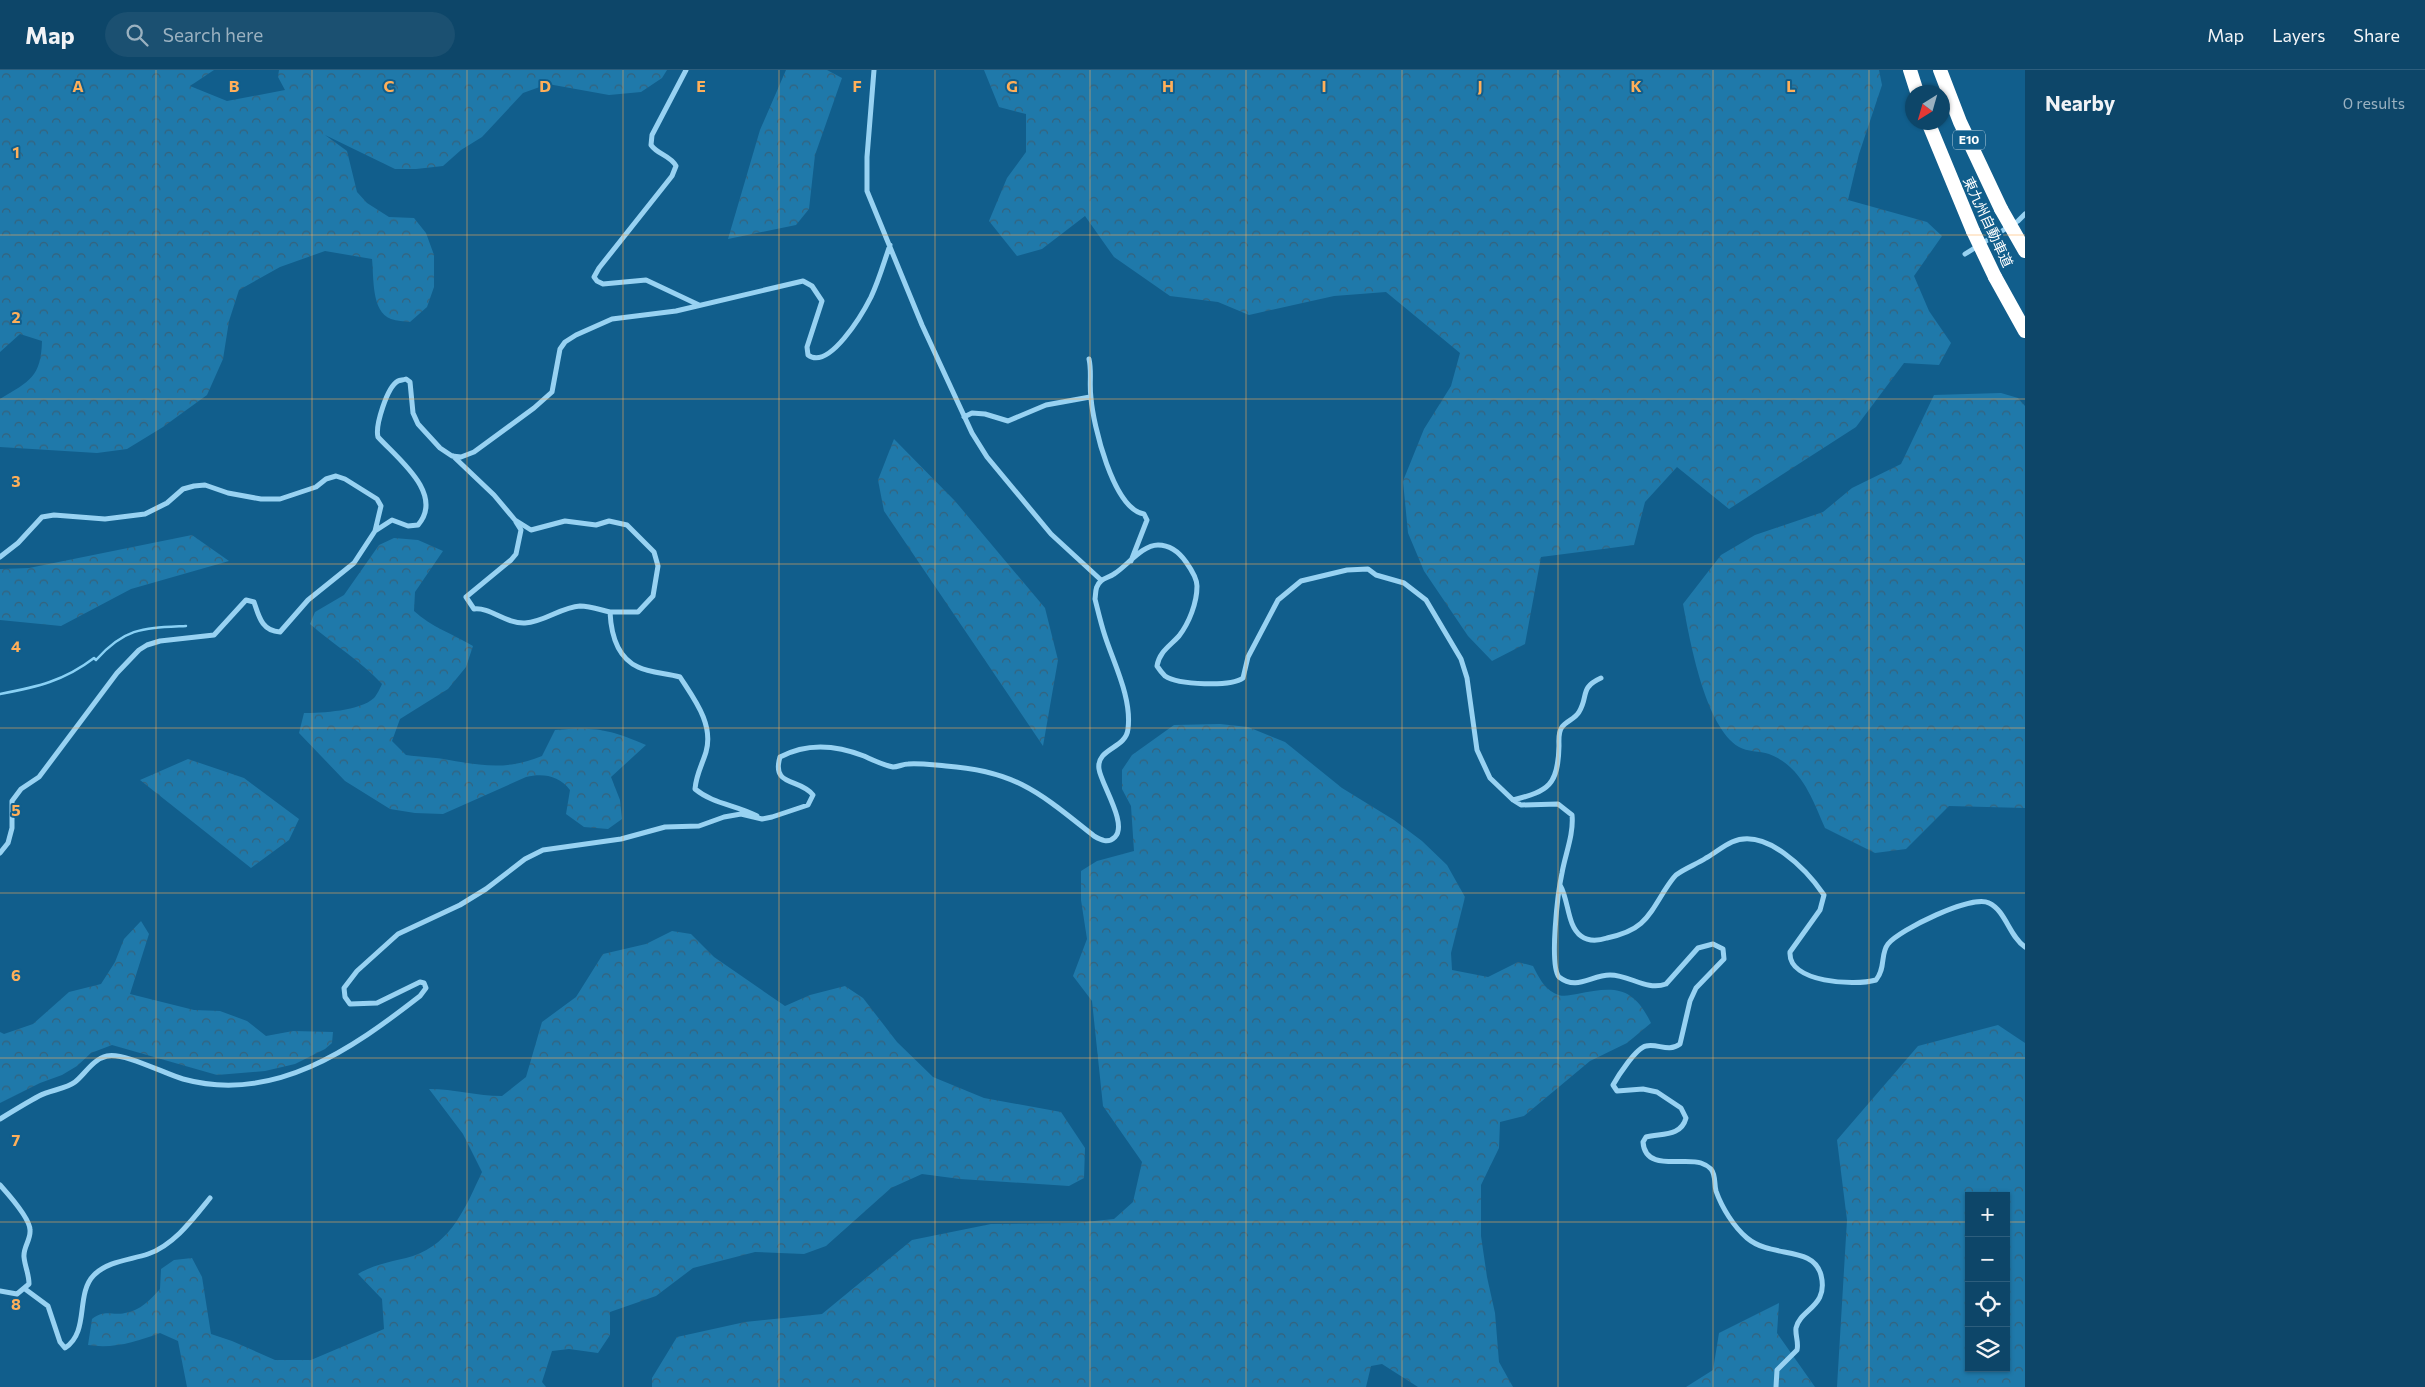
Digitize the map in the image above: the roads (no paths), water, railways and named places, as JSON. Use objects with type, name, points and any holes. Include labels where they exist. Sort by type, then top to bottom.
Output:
[{"type":"highway","points":[[1910,70],[1915,85]]},
{"type":"highway","name":"東九州自動車道","points":[[1940,70],[1960,122],[2001,209],[2025,251]]},
{"type":"highway","name":"東九州自動車道","points":[[1931,130],[1973,232],[2025,331]]},
{"type":"street","points":[[686,70],[652,135],[651,145],[655,150],[672,159],[676,166],[672,176],[599,268],[594,277],[597,282],[603,284],[646,280],[699,305]]},
{"type":"street","points":[[874,70],[867,183],[871,201],[922,325],[964,417],[987,457],[1051,534],[1101,580]]},
{"type":"street","points":[[1965,254],[2018,221],[2025,214]]},
{"type":"street","points":[[452,456],[461,456],[474,452],[534,408],[552,392],[560,350],[565,342],[612,319],[676,311],[803,282],[812,286],[822,301],[807,347],[808,355],[819,358],[828,355],[841,342],[871,297],[890,245]]},
{"type":"street","points":[[1089,359],[1091,368],[1090,397],[1102,448],[1116,487],[1128,504],[1137,513],[1144,514],[1147,520],[1131,562]]},
{"type":"street","points":[[375,531],[392,520],[408,526],[418,524],[424,518],[427,509],[421,488],[410,470],[378,437],[376,430],[380,414],[392,386],[397,381],[406,379],[410,382],[414,413],[418,424],[426,435],[481,482],[515,520],[521,530],[516,554],[483,585],[466,597],[474,609],[482,608],[496,616],[525,623],[542,620],[580,606],[610,612],[638,612],[653,596],[658,566],[654,552],[627,525],[609,521],[596,525],[565,521],[531,530],[515,520]]},
{"type":"street","points":[[964,417],[972,413],[985,414],[1008,421],[1046,404],[1090,397]]},
{"type":"street","points":[[0,558],[18,543],[42,517],[54,514],[105,519],[145,514],[167,503],[183,489],[194,486],[205,485],[228,493],[261,499],[280,499],[316,487],[326,479],[336,476],[367,490],[377,499],[381,506],[375,531],[354,563],[308,600],[280,632],[272,631],[264,626],[254,602],[246,600],[214,635],[160,641],[139,650],[118,673],[39,777],[21,790],[12,801],[12,828],[8,843],[0,853]]},
{"type":"street","points":[[0,1119],[40,1095],[73,1084],[94,1062],[107,1056],[122,1057],[204,1084],[252,1084],[304,1071],[355,1044],[420,996],[426,988],[424,983],[420,982],[377,1003],[350,1004],[344,997],[344,988],[357,971],[398,934],[460,905],[486,889],[525,858],[543,850],[611,841],[665,827],[699,826],[724,817],[741,814],[762,819],[808,805],[813,795],[808,788],[784,780],[779,774],[777,766],[780,757],[804,747],[828,746],[844,748],[894,767],[906,764],[945,766],[981,770],[1002,776],[1026,784],[1043,795],[1094,836],[1103,841],[1110,841],[1116,836],[1118,828],[1110,795],[1099,769],[1099,759],[1104,753],[1121,744],[1128,729],[1128,720],[1123,689],[1095,598],[1096,587],[1101,580],[1114,574],[1144,551],[1156,545],[1170,546],[1181,554],[1192,570],[1197,584],[1192,611],[1179,636],[1158,660],[1157,666],[1164,675],[1171,679],[1205,684],[1233,684],[1243,678],[1248,657],[1278,600],[1301,581],[1347,570],[1368,570],[1376,575],[1404,583],[1426,600],[1461,659],[1467,678],[1477,750],[1482,765],[1497,787],[1512,800],[1521,804],[1558,804],[1572,815],[1571,831],[1560,884],[1554,965],[1556,973],[1562,980],[1572,984],[1585,983],[1601,976],[1615,975],[1650,987],[1658,987],[1666,984],[1698,948],[1713,944],[1718,946],[1725,954],[1718,966],[1696,988],[1690,1001],[1680,1044],[1668,1049],[1646,1046],[1640,1050],[1613,1085],[1617,1091],[1650,1090],[1681,1108],[1686,1118],[1680,1130],[1673,1133],[1646,1137],[1643,1142],[1647,1151],[1660,1161],[1699,1162],[1706,1165],[1712,1170],[1716,1190],[1722,1203],[1742,1234],[1760,1248],[1810,1258],[1818,1268],[1822,1292],[1813,1308],[1796,1327],[1797,1350],[1777,1370],[1776,1387]]},
{"type":"street","points":[[610,612],[611,629],[620,654],[638,668],[680,677],[698,705],[709,739],[696,777],[695,789],[704,797],[744,809],[762,819]]},
{"type":"street","points":[[1512,800],[1544,790],[1554,779],[1559,734],[1562,726],[1580,711],[1584,691],[1591,682],[1601,678]]},
{"type":"street","points":[[1560,884],[1566,894],[1576,931],[1587,940],[1603,939],[1641,926],[1677,874],[1733,842],[1752,839],[1783,852],[1816,884],[1824,895],[1820,910],[1790,952],[1794,964],[1801,972],[1810,976],[1841,981],[1876,980],[1883,968],[1889,943],[1912,926],[1943,912],[1980,900],[1988,902],[1997,910],[2017,941],[2025,947]]},
{"type":"street","points":[[0,1186],[13,1199],[29,1224],[30,1231],[24,1257],[29,1284],[17,1294],[0,1292]]},
{"type":"street","points":[[25,1289],[48,1306],[60,1342],[65,1348],[76,1335],[87,1285],[95,1274],[126,1259],[149,1254],[182,1231],[210,1198]]},
{"type":"waterway","points":[[0,694],[38,686],[61,678],[94,658],[96,660],[116,641],[136,631],[186,626]]}]
